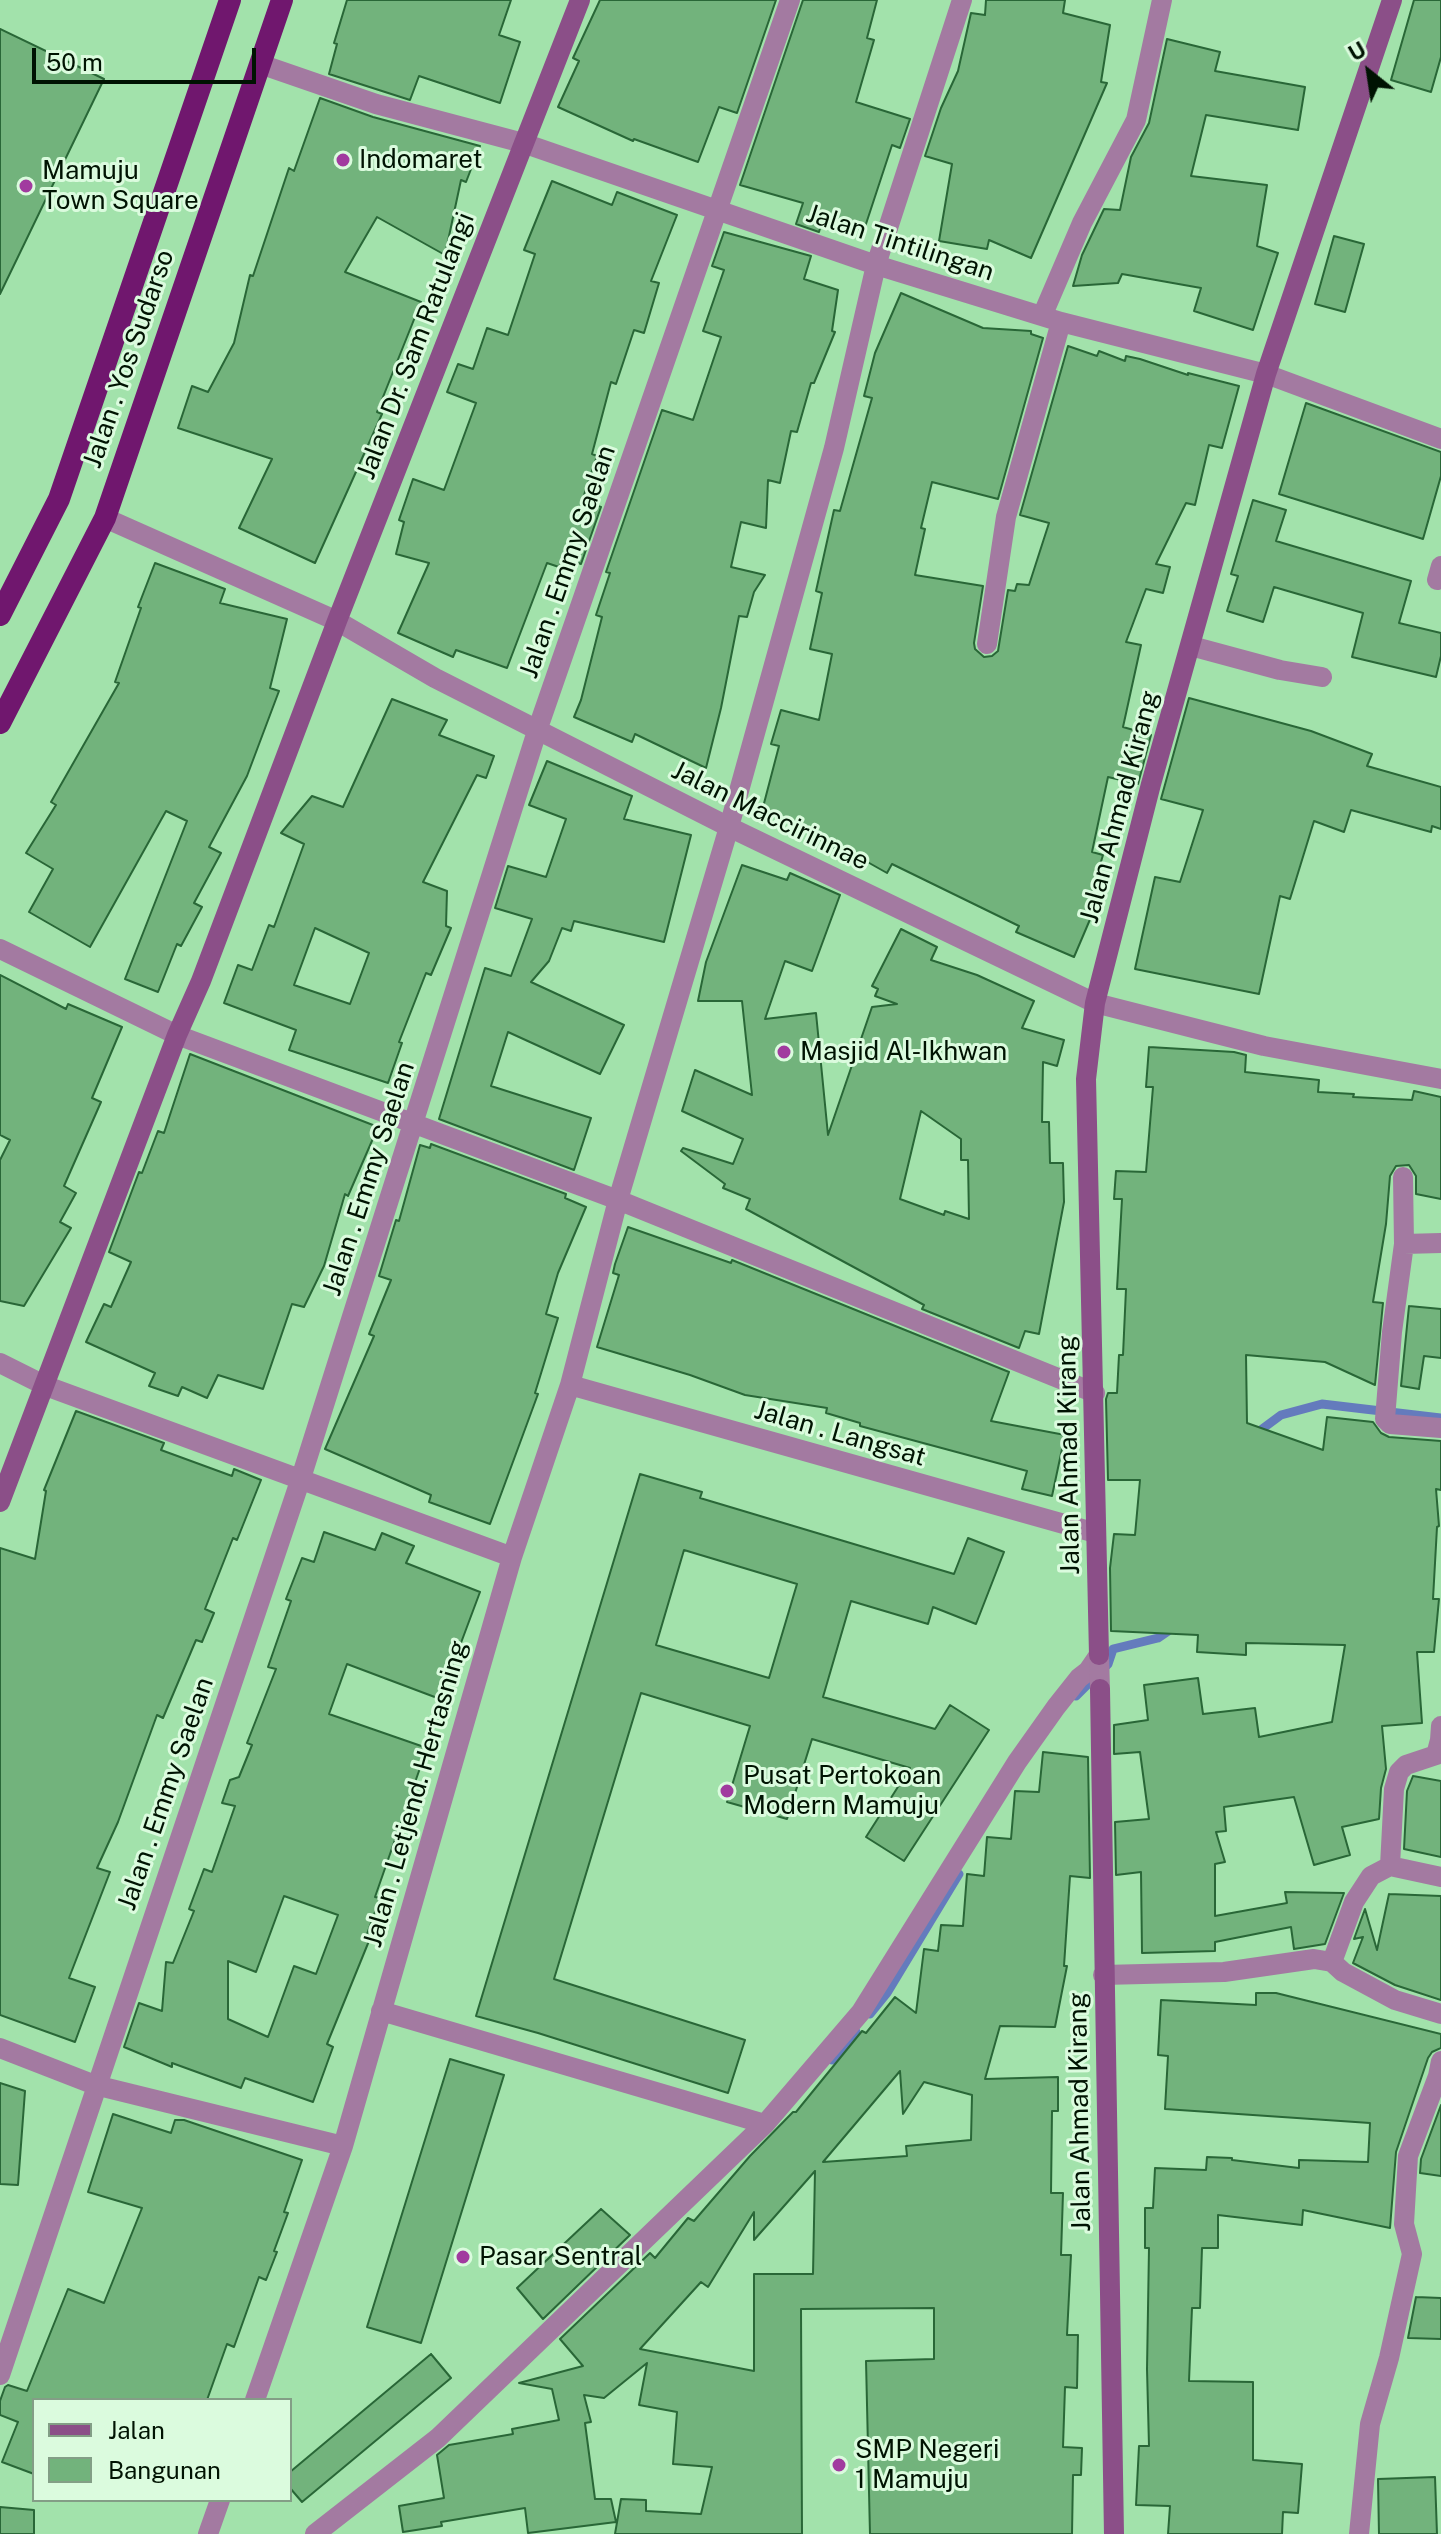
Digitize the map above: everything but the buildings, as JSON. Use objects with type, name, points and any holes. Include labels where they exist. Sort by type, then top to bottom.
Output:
[{"type":"highway","name":"Jalan . Yos Sudarso","points":[[0,615],[59,499],[230,0]]},
{"type":"highway","name":"Jalan . Yos Sudarso","points":[[0,723],[105,518],[282,0]]},
{"type":"main road","name":"Jalan Dr. Sam Ratulangi","points":[[0,1502],[177,1035],[207,967],[337,621],[580,0]]},
{"type":"main road","name":"Jalan Ahmad Kirang","points":[[1099,1656],[1086,1079],[1095,1003],[1151,784],[1266,374],[1392,0]]},
{"type":"main road","name":"Jalan Ahmad Kirang","points":[[1100,1689],[1114,2534]]},
{"type":"street","name":"Jalan . Emmy Saelan","points":[[1,2369],[301,1478],[538,728],[790,0]]},
{"type":"street","name":"Jalan . Letjend. Hertasning","points":[[256,2398],[343,2146],[512,1557],[570,1385],[618,1200],[729,827],[834,448],[876,265],[962,0]]},
{"type":"street","points":[[987,644],[1006,517],[1052,318],[1082,223],[1136,120],[1162,0]]},
{"type":"street","name":"Jalan Tintilingan","points":[[260,64],[376,104],[523,143],[876,265],[1052,318],[1266,374],[1441,439]]},
{"type":"street","name":"Jalan Maccirinnae","points":[[105,518],[337,621],[435,678],[729,827],[1095,1003],[1264,1046],[1441,1079]]},
{"type":"street","points":[[1191,646],[1280,670],[1322,677]]},
{"type":"street","points":[[0,949],[177,1035],[618,1200],[1095,1393]]},
{"type":"street","points":[[1403,1177],[1404,1244],[1392,1332],[1385,1419],[1390,1424],[1441,1428]]},
{"type":"street","points":[[1404,1244],[1441,1243]]},
{"type":"street","points":[[0,1363],[46,1386],[512,1557]]},
{"type":"street","name":"Jalan . Langsat","points":[[570,1385],[1096,1533]]},
{"type":"street","points":[[1099,1656],[1100,1689]]},
{"type":"street","points":[[315,2534],[438,2438],[765,2124],[861,2012],[1017,1762],[1056,1707],[1099,1656]]},
{"type":"street","points":[[1390,1866],[1394,1789],[1399,1772],[1406,1765],[1436,1755],[1441,1726]]},
{"type":"street","points":[[1332,1962],[1361,1888],[1371,1876],[1390,1866],[1441,1877]]},
{"type":"street","points":[[1103,1975],[1224,1972],[1314,1959],[1332,1962],[1343,1972],[1395,2000],[1441,2014]]},
{"type":"street","points":[[381,2011],[765,2124]]},
{"type":"street","points":[[0,2048],[95,2085],[343,2146]]},
{"type":"street","points":[[1359,2534],[1370,2424],[1389,2358],[1412,2254],[1404,2224],[1408,2156],[1441,2061]]},
{"type":"street","points":[[208,2534],[219,2502]]},
{"type":"waterway","points":[[1254,1435],[1281,1415],[1322,1404],[1441,1418]]},
{"type":"waterway","points":[[1076,1696],[1108,1664],[1113,1649],[1158,1638],[1174,1627]]},
{"type":"waterway","points":[[870,2014],[887,1993],[959,1874]]},
{"type":"waterway","points":[[832,2060],[856,2032]]},
{"type":"place","name":"Indomaret","points":[[343,160]]},
{"type":"place","name":"Mamuju Town Square","points":[[26,186]]},
{"type":"place","name":"Masjid Al-Ikhwan","points":[[784,1052]]},
{"type":"place","name":"Pusat Pertokoan Modern Mamuju","points":[[727,1791]]},
{"type":"place","name":"Pasar Sentral","points":[[463,2257]]},
{"type":"place","name":"SMP Negeri 1 Mamuju","points":[[839,2465]]}]
